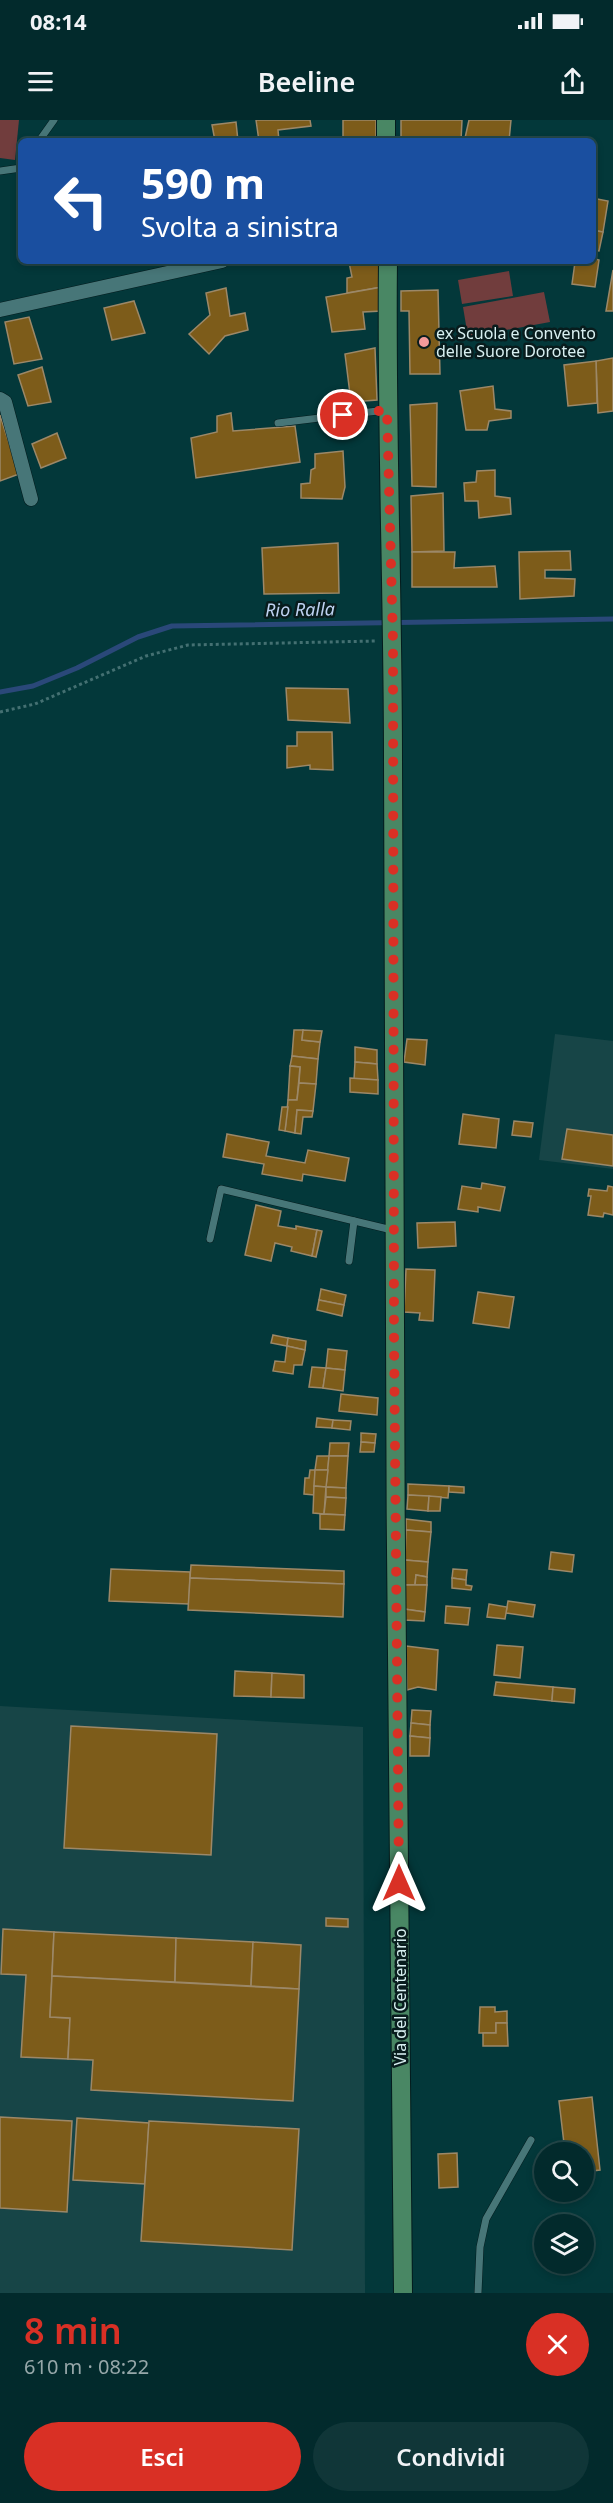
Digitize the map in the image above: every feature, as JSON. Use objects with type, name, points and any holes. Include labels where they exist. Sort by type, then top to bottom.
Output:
[{"type":"street","points":[[386,120],[386,138]]},
{"type":"street","points":[[0,310],[208,264]]},
{"type":"street","name":"Via del Centenario","points":[[388,264],[387,410],[393,611],[394,1231],[403,2293]]},
{"type":"street","points":[[0,399],[5,402],[30,499]]},
{"type":"lane","points":[[41,138],[54,120]]},
{"type":"lane","points":[[0,171],[18,168]]},
{"type":"lane","points":[[278,423],[387,410]]},
{"type":"lane","points":[[210,1239],[221,1189],[394,1231]]},
{"type":"lane","points":[[349,1261],[354,1221]]},
{"type":"lane","points":[[478,2293],[480,2247],[486,2219],[531,2140]]},
{"type":"path","points":[[0,712],[35,704],[146,656],[188,645],[393,639]]},
{"type":"shaded area","points":[[0,120],[19,120],[15,160],[0,158]]},
{"type":"shaded area","points":[[509,271],[513,296],[462,304],[458,280]]},
{"type":"shaded area","points":[[544,292],[550,322],[468,337],[463,307]]},
{"type":"shaded area","points":[[555,1034],[613,1041],[613,1169],[539,1160]]},
{"type":"shaded area","points":[[0,1706],[363,1727],[365,2293],[0,2293]]},
{"type":"building","points":[[256,120],[310,120],[311,126],[278,130],[279,138],[259,138]]},
{"type":"building","points":[[343,120],[376,120],[376,138],[343,138]]},
{"type":"building","points":[[401,120],[462,120],[461,138],[401,138]]},
{"type":"building","points":[[469,120],[511,120],[509,138],[465,138]]},
{"type":"building","points":[[236,122],[238,138],[214,138],[212,125]]},
{"type":"building","points":[[596,199],[608,201],[603,232],[596,231]]},
{"type":"building","points":[[596,231],[603,232],[599,251],[596,251]]},
{"type":"building","points":[[596,259],[599,260],[595,287],[572,284],[575,264],[596,264]]},
{"type":"building","points":[[349,264],[381,264],[382,287],[347,293],[347,278],[352,277]]},
{"type":"building","points":[[613,270],[613,311],[606,311]]},
{"type":"building","points":[[382,287],[382,311],[363,312],[365,329],[332,332],[326,297]]},
{"type":"building","points":[[226,288],[230,316],[245,313],[248,330],[225,336],[209,354],[189,334],[210,315],[206,293]]},
{"type":"building","name":"ex Scuola e Convento delle Suore Dorotee","points":[[438,290],[440,374],[410,374],[409,311],[401,311],[401,291]]},
{"type":"building","points":[[134,301],[145,333],[112,340],[104,308]]},
{"type":"building","points":[[29,317],[42,359],[14,364],[5,322]]},
{"type":"building","points":[[375,348],[377,400],[351,402],[345,354]]},
{"type":"building","points":[[613,358],[613,411],[598,413],[596,361]]},
{"type":"building","points":[[596,361],[597,403],[568,406],[564,365]]},
{"type":"building","points":[[42,367],[51,402],[28,406],[18,375]]},
{"type":"building","points":[[493,386],[495,409],[511,411],[511,418],[489,421],[487,430],[466,430],[460,391]]},
{"type":"building","points":[[437,403],[436,487],[412,486],[410,405]]},
{"type":"building","points":[[231,413],[233,431],[295,426],[300,462],[196,478],[191,438],[217,432],[217,416]]},
{"type":"building","points":[[0,415],[19,474],[0,481]]},
{"type":"building","points":[[57,433],[66,458],[41,468],[32,444]]},
{"type":"building","points":[[343,451],[345,487],[342,499],[301,498],[301,484],[310,483],[311,470],[315,468],[315,454]]},
{"type":"building","points":[[495,470],[495,496],[510,498],[511,514],[479,518],[478,501],[465,501],[464,483],[476,482],[477,471]]},
{"type":"building","points":[[443,493],[444,551],[412,552],[411,496]]},
{"type":"building","points":[[338,543],[339,593],[264,594],[262,548]]},
{"type":"building","points":[[570,551],[571,570],[545,570],[545,578],[575,579],[574,596],[520,599],[519,552]]},
{"type":"building","points":[[412,552],[455,552],[454,568],[495,566],[497,587],[412,587]]},
{"type":"building","points":[[286,688],[348,689],[350,723],[288,720]]},
{"type":"building","points":[[297,732],[332,732],[333,770],[310,769],[310,765],[287,768],[287,746],[297,746]]},
{"type":"building","points":[[294,1030],[303,1030],[302,1040],[320,1042],[318,1059],[292,1056]]},
{"type":"building","points":[[303,1030],[322,1031],[320,1042],[302,1040]]},
{"type":"building","points":[[407,1039],[427,1040],[425,1065],[404,1062]]},
{"type":"building","points":[[355,1047],[377,1050],[377,1064],[355,1062]]},
{"type":"building","points":[[292,1056],[318,1059],[316,1084],[299,1083],[300,1067],[290,1066]]},
{"type":"building","points":[[355,1062],[377,1064],[378,1080],[354,1079]]},
{"type":"building","points":[[290,1066],[300,1067],[297,1100],[288,1100]]},
{"type":"building","points":[[350,1078],[378,1080],[378,1094],[350,1092]]},
{"type":"building","points":[[299,1083],[316,1084],[313,1111],[297,1110],[295,1133],[285,1131],[288,1100],[297,1100]]},
{"type":"building","points":[[282,1107],[288,1107],[285,1131],[279,1130]]},
{"type":"building","points":[[297,1110],[313,1111],[312,1117],[303,1117],[301,1134],[295,1133]]},
{"type":"building","points":[[463,1114],[499,1119],[496,1148],[459,1144]]},
{"type":"building","points":[[514,1121],[533,1123],[531,1137],[512,1135]]},
{"type":"building","points":[[567,1129],[613,1135],[613,1166],[562,1159]]},
{"type":"building","points":[[227,1134],[269,1142],[266,1156],[305,1163],[308,1150],[349,1158],[345,1181],[303,1174],[302,1181],[262,1174],[264,1164],[223,1157]]},
{"type":"building","points":[[482,1183],[505,1187],[500,1211],[478,1207],[478,1212],[458,1209],[462,1186],[481,1189]]},
{"type":"building","points":[[608,1186],[613,1187],[613,1215],[604,1213],[603,1217],[588,1215],[591,1196],[588,1196],[589,1189],[607,1191]]},
{"type":"building","points":[[256,1205],[281,1211],[278,1226],[296,1229],[296,1226],[317,1230],[312,1256],[291,1251],[292,1247],[275,1243],[271,1261],[245,1255]]},
{"type":"building","points":[[455,1222],[456,1246],[418,1248],[417,1223]]},
{"type":"building","points":[[317,1230],[322,1231],[316,1257],[312,1256]]},
{"type":"building","points":[[406,1269],[435,1270],[433,1321],[419,1320],[420,1313],[404,1312]]},
{"type":"building","points":[[321,1289],[346,1295],[344,1305],[319,1300]]},
{"type":"building","points":[[478,1292],[514,1297],[509,1328],[473,1323]]},
{"type":"building","points":[[319,1300],[344,1305],[342,1316],[317,1310]]},
{"type":"building","points":[[273,1335],[288,1338],[287,1346],[271,1343]]},
{"type":"building","points":[[288,1338],[306,1341],[305,1350],[287,1346]]},
{"type":"building","points":[[287,1346],[305,1350],[302,1365],[294,1365],[293,1374],[273,1371],[275,1361],[285,1362]]},
{"type":"building","points":[[328,1349],[347,1351],[345,1370],[326,1368]]},
{"type":"building","points":[[312,1367],[326,1368],[323,1388],[309,1387]]},
{"type":"building","points":[[326,1368],[345,1370],[343,1391],[323,1388]]},
{"type":"building","points":[[341,1394],[378,1398],[377,1415],[339,1411]]},
{"type":"building","points":[[317,1418],[333,1420],[332,1428],[316,1427]]},
{"type":"building","points":[[333,1420],[351,1421],[350,1430],[332,1428]]},
{"type":"building","points":[[361,1433],[376,1434],[375,1443],[361,1442]]},
{"type":"building","points":[[361,1442],[375,1443],[374,1452],[360,1452]]},
{"type":"building","points":[[330,1443],[349,1443],[348,1456],[329,1456]]},
{"type":"building","points":[[317,1456],[329,1456],[328,1470],[315,1470]]},
{"type":"building","points":[[329,1456],[348,1456],[346,1488],[326,1487]]},
{"type":"building","points":[[310,1470],[315,1470],[314,1495],[304,1494],[305,1478],[309,1478]]},
{"type":"building","points":[[315,1470],[328,1470],[326,1487],[314,1486]]},
{"type":"building","points":[[408,1484],[449,1486],[448,1498],[408,1495]]},
{"type":"building","points":[[314,1486],[326,1487],[324,1514],[313,1513]]},
{"type":"building","points":[[449,1486],[464,1487],[464,1493],[449,1492]]},
{"type":"building","points":[[326,1487],[346,1488],[346,1498],[326,1497]]},
{"type":"building","points":[[408,1495],[429,1496],[428,1511],[407,1509]]},
{"type":"building","points":[[429,1496],[441,1497],[440,1511],[428,1511]]},
{"type":"building","points":[[326,1497],[346,1498],[345,1515],[324,1514]]},
{"type":"building","points":[[320,1514],[345,1515],[344,1530],[320,1529]]},
{"type":"building","points":[[406,1519],[431,1522],[431,1532],[406,1530]]},
{"type":"building","points":[[406,1530],[431,1532],[428,1562],[405,1560]]},
{"type":"building","points":[[551,1552],[574,1555],[572,1572],[549,1569]]},
{"type":"building","points":[[405,1560],[428,1562],[427,1577],[416,1575],[415,1585],[404,1585]]},
{"type":"building","points":[[191,1565],[344,1571],[344,1584],[190,1578]]},
{"type":"building","points":[[111,1569],[190,1572],[189,1604],[109,1601]]},
{"type":"building","points":[[453,1569],[467,1570],[466,1580],[452,1578]]},
{"type":"building","points":[[416,1575],[427,1577],[427,1585],[415,1585]]},
{"type":"building","points":[[190,1578],[344,1584],[343,1617],[188,1610]]},
{"type":"building","points":[[452,1578],[466,1580],[466,1585],[472,1586],[471,1590],[452,1588]]},
{"type":"building","points":[[404,1585],[427,1585],[425,1612],[404,1609]]},
{"type":"building","points":[[508,1601],[535,1605],[533,1617],[506,1613]]},
{"type":"building","points":[[489,1604],[507,1607],[505,1619],[487,1617]]},
{"type":"building","points":[[446,1606],[470,1608],[468,1625],[445,1623]]},
{"type":"building","points":[[404,1609],[425,1612],[424,1621],[404,1620]]},
{"type":"building","points":[[497,1645],[523,1647],[520,1678],[494,1675]]},
{"type":"building","points":[[406,1646],[438,1650],[436,1690],[418,1687],[407,1690]]},
{"type":"building","points":[[235,1671],[272,1673],[271,1697],[234,1696]]},
{"type":"building","points":[[272,1673],[304,1675],[304,1698],[271,1697]]},
{"type":"building","points":[[496,1682],[553,1687],[552,1701],[494,1695]]},
{"type":"building","points":[[553,1687],[575,1689],[574,1703],[552,1701]]},
{"type":"building","points":[[412,1710],[431,1711],[430,1725],[411,1723]]},
{"type":"building","points":[[411,1723],[430,1725],[430,1738],[410,1736]]},
{"type":"building","points":[[71,1726],[217,1734],[211,1855],[64,1848]]},
{"type":"building","points":[[410,1736],[430,1738],[429,1756],[410,1756]]},
{"type":"building","points":[[326,1918],[348,1919],[348,1927],[326,1926]]},
{"type":"building","points":[[3,1929],[54,1932],[50,2017],[70,2018],[68,2059],[21,2057],[26,1975],[1,1974]]},
{"type":"building","points":[[54,1932],[176,1938],[175,1982],[52,1976]]},
{"type":"building","points":[[176,1938],[253,1942],[251,1986],[175,1982]]},
{"type":"building","points":[[253,1942],[301,1945],[299,1989],[251,1986]]},
{"type":"building","points":[[52,1976],[299,1989],[293,2101],[91,2090],[93,2060],[68,2059],[70,2018],[50,2017]]},
{"type":"building","points":[[480,2007],[495,2007],[495,2012],[507,2011],[507,2023],[496,2023],[496,2033],[479,2033]]},
{"type":"building","points":[[496,2023],[507,2023],[508,2046],[483,2046],[483,2033],[496,2033]]},
{"type":"building","points":[[592,2097],[600,2170],[594,2171],[594,2142],[564,2142],[559,2101]]},
{"type":"building","points":[[0,2117],[72,2121],[67,2212],[0,2208]]},
{"type":"building","points":[[77,2118],[149,2123],[145,2184],[73,2180]]},
{"type":"building","points":[[149,2121],[299,2129],[292,2250],[141,2241]]},
{"type":"building","points":[[457,2153],[458,2187],[439,2188],[438,2154]]},
{"type":"waterway","name":"Rio Ralla","points":[[0,692],[33,686],[77,668],[138,637],[172,626],[613,619]]},
{"type":"place","name":"ex Scuola e Convento delle Suore Dorotee","points":[[424,342]]},
{"type":"route","points":[[343,415],[387,410],[393,641],[394,1335],[399,1883]]}]
